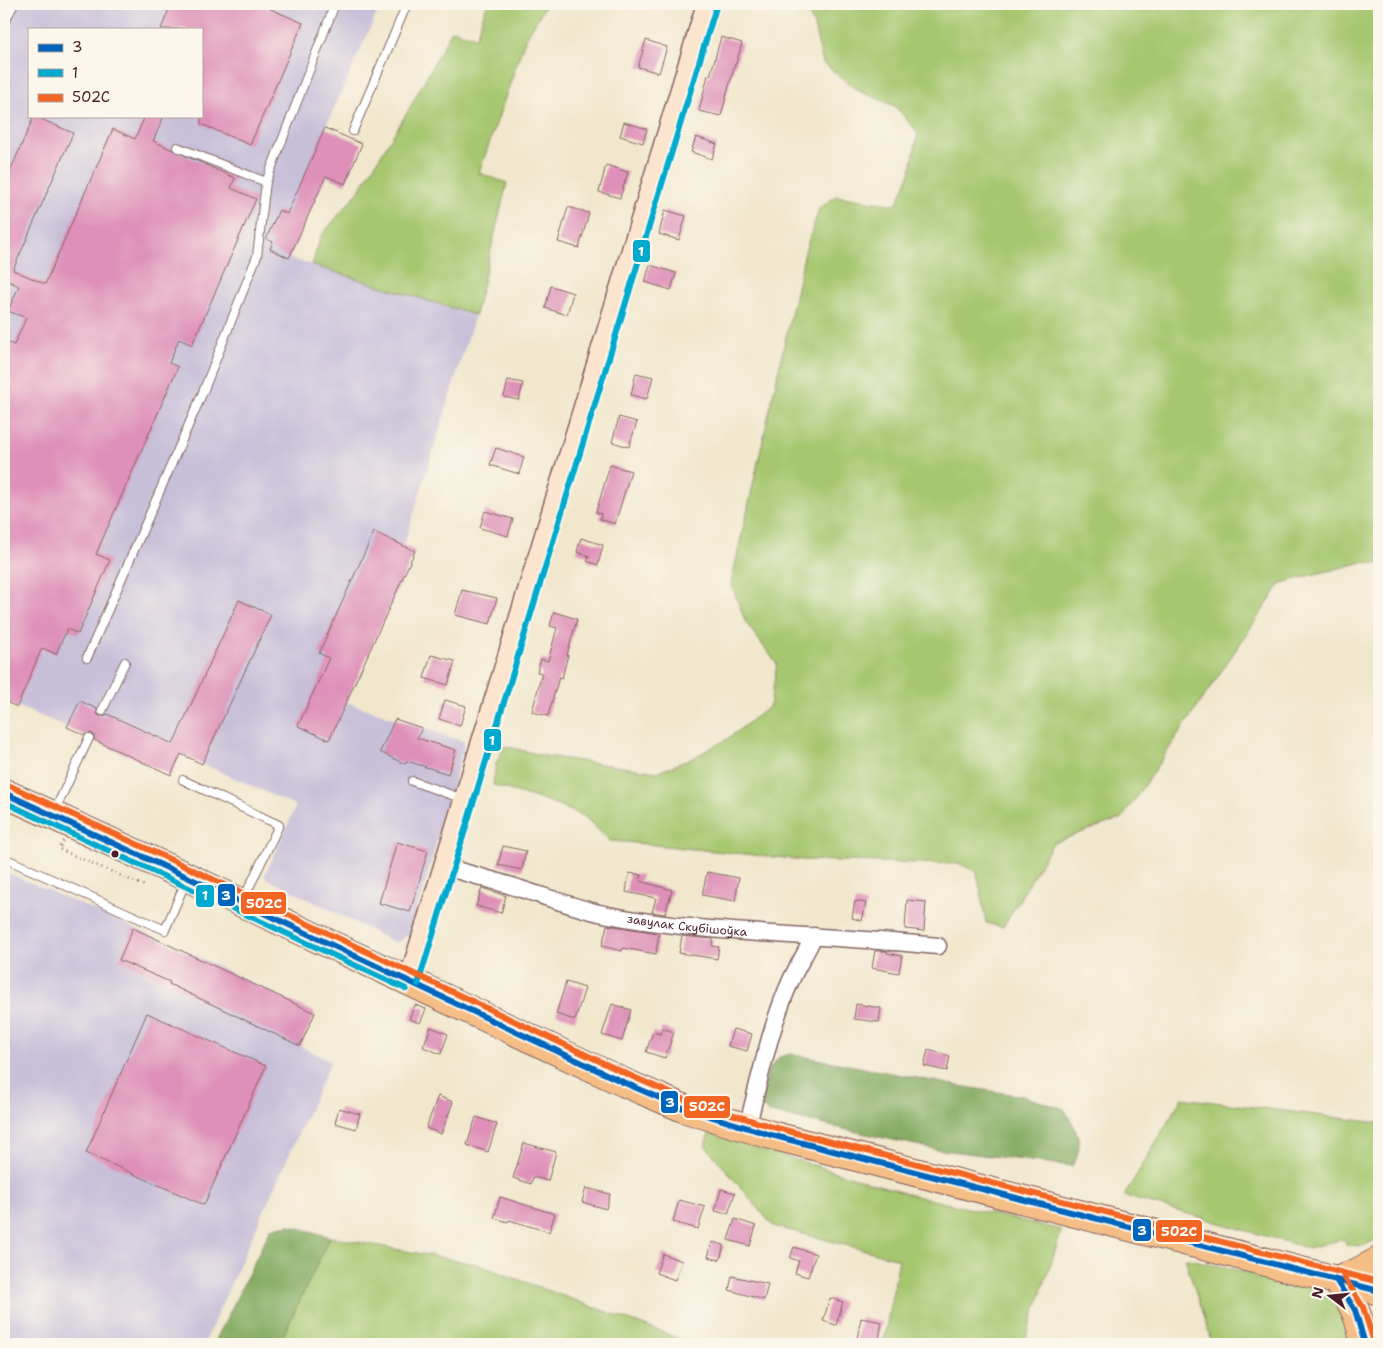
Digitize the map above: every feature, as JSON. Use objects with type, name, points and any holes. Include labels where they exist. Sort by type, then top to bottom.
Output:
[{"type":"highway","points":[[4,793],[242,902],[625,1083],[683,1108],[824,1149],[1379,1291]]},
{"type":"highway","points":[[1336,1280],[1356,1273],[1379,1261]]},
{"type":"highway","points":[[1336,1280],[1356,1310],[1366,1344]]},
{"type":"highway","points":[[1366,1344],[1379,1312]]},
{"type":"main road","points":[[410,981],[708,4]]},
{"type":"street","name":"завулак Скубішоўка","points":[[444,867],[523,889],[572,906],[608,915],[669,925],[875,939],[938,946]]},
{"type":"street","points":[[747,1128],[763,1062],[779,1010],[791,979],[814,936]]},
{"type":"lane","points":[[4,23],[14,4]]},
{"type":"lane","points":[[88,658],[203,392],[258,256],[266,182],[335,4]]},
{"type":"lane","points":[[353,131],[407,4]]},
{"type":"lane","points":[[177,147],[266,182]]},
{"type":"lane","points":[[102,711],[125,662]]},
{"type":"lane","points":[[53,815],[89,738]]},
{"type":"lane","points":[[183,780],[279,825],[242,902]]},
{"type":"lane","points":[[412,781],[465,800]]},
{"type":"lane","points":[[4,858],[165,930],[187,877]]},
{"type":"path","points":[[4,764],[7,766],[4,773]]},
{"type":"shaded area","points":[[4,4],[381,4],[325,128],[362,144],[345,184],[326,176],[289,258],[475,315],[404,545],[415,551],[346,702],[465,742],[411,933],[396,943],[264,877],[296,806],[181,754],[171,775],[67,727],[4,701]]},
{"type":"shaded area","points":[[4,871],[167,942],[315,1013],[300,1046],[331,1061],[204,1344],[4,1344]]},
{"type":"green space","points":[[487,4],[546,4],[525,40],[479,173],[507,183],[475,315],[312,265],[321,236],[358,192],[408,111],[452,30],[476,37]]},
{"type":"green space","points":[[803,4],[1379,4],[1379,564],[1363,562],[1281,583],[1122,818],[1053,843],[1003,927],[986,923],[977,872],[960,864],[803,860],[610,841],[585,817],[553,803],[493,785],[496,764],[504,746],[545,756],[658,772],[693,758],[727,739],[770,706],[777,664],[746,623],[731,583],[805,252],[819,209],[836,196],[896,205],[910,173],[918,133],[895,106],[859,91],[823,63],[813,22]]},
{"type":"green space","points":[[791,1054],[959,1086],[1023,1096],[1064,1109],[1078,1137],[1079,1144],[1076,1158],[1072,1166],[934,1149],[771,1113],[761,1107],[768,1070],[779,1057]]},
{"type":"green space","points":[[1182,1098],[1379,1123],[1379,1238],[1363,1246],[1347,1245],[1344,1239],[1308,1248],[1124,1196]]},
{"type":"green space","points":[[709,1133],[911,1195],[1062,1230],[1024,1344],[883,1344],[899,1259],[773,1226],[705,1145]]},
{"type":"green space","points":[[289,1225],[330,1237],[279,1344],[214,1344],[271,1228]]},
{"type":"green space","points":[[330,1237],[476,1264],[694,1344],[279,1344]]},
{"type":"green space","points":[[1185,1258],[1320,1289],[1345,1315],[1348,1344],[1212,1344]]},
{"type":"building","points":[[171,4],[259,4],[303,23],[250,145],[201,124],[202,28],[161,28]]},
{"type":"building","points":[[721,37],[742,43],[721,116],[699,111],[708,75],[710,76]]},
{"type":"building","points":[[646,40],[667,47],[659,73],[638,67]]},
{"type":"building","points":[[33,118],[39,118],[73,133],[13,270],[45,284],[113,129],[135,139],[144,118],[163,118],[153,141],[235,178],[231,188],[256,199],[192,345],[179,339],[169,363],[178,367],[96,554],[110,560],[78,634],[67,629],[56,654],[42,648],[17,707],[4,701],[4,341],[14,345],[26,318],[8,311],[19,286],[8,281],[4,291],[4,185]]},
{"type":"building","points":[[624,122],[647,129],[643,143],[620,136]]},
{"type":"building","points":[[325,128],[362,144],[345,184],[326,176],[289,258],[270,249],[273,242],[266,239],[279,210],[287,214]]},
{"type":"building","points":[[696,137],[717,144],[712,159],[691,152]]},
{"type":"building","points":[[606,165],[628,172],[620,198],[599,192]]},
{"type":"building","points":[[568,207],[589,213],[579,248],[558,242]]},
{"type":"building","points":[[665,210],[686,216],[679,240],[659,234]]},
{"type":"building","points":[[650,265],[676,273],[671,290],[645,282]]},
{"type":"building","points":[[551,286],[573,293],[567,315],[545,308]]},
{"type":"building","points":[[636,373],[653,377],[647,399],[631,395]]},
{"type":"building","points":[[508,380],[523,383],[519,400],[504,397]]},
{"type":"building","points":[[619,417],[637,422],[629,447],[612,442]]},
{"type":"building","points":[[496,448],[524,457],[519,474],[490,465]]},
{"type":"building","points":[[610,465],[631,471],[615,524],[600,519],[601,514],[596,512]]},
{"type":"building","points":[[485,511],[513,519],[508,536],[480,528]]},
{"type":"building","points":[[374,532],[415,551],[329,740],[298,726],[329,658],[319,653]]},
{"type":"building","points":[[581,538],[603,545],[598,565],[587,561],[589,556],[577,552]]},
{"type":"building","points":[[462,590],[497,598],[490,624],[455,615]]},
{"type":"building","points":[[239,600],[271,615],[202,764],[181,754],[171,775],[94,740],[94,735],[91,733],[84,735],[67,727],[80,701],[97,709],[97,714],[100,716],[107,714],[173,744]]},
{"type":"building","points":[[554,612],[577,619],[562,678],[559,677],[548,716],[532,712],[542,673],[537,672],[541,659],[548,661],[557,628],[550,626]]},
{"type":"building","points":[[431,655],[455,661],[448,685],[424,678]]},
{"type":"building","points":[[445,700],[466,706],[460,726],[439,719]]},
{"type":"building","points":[[395,719],[422,728],[417,738],[456,750],[448,774],[407,761],[405,764],[380,752]]},
{"type":"building","points":[[397,842],[428,851],[410,912],[379,903]]},
{"type":"building","points":[[503,846],[526,851],[522,870],[498,865]]},
{"type":"building","points":[[707,872],[739,878],[735,901],[702,895]]},
{"type":"building","points":[[629,873],[642,875],[640,881],[672,890],[665,914],[652,912],[656,898],[626,892]]},
{"type":"building","points":[[482,888],[506,896],[501,913],[476,906]]},
{"type":"building","points":[[907,900],[926,902],[924,931],[905,929]]},
{"type":"building","points":[[855,901],[866,903],[862,921],[852,918]]},
{"type":"building","points":[[607,925],[659,933],[656,954],[623,948],[622,951],[602,946]]},
{"type":"building","points":[[133,928],[315,1013],[300,1046],[169,984],[170,982],[119,960]]},
{"type":"building","points":[[682,936],[713,939],[712,946],[719,947],[717,959],[679,953]]},
{"type":"building","points":[[875,951],[887,951],[887,953],[902,956],[899,973],[872,968]]},
{"type":"building","points":[[566,982],[585,988],[575,1020],[556,1014]]},
{"type":"building","points":[[612,1004],[631,1010],[622,1041],[602,1035]]},
{"type":"building","points":[[856,1004],[881,1008],[879,1022],[854,1019]]},
{"type":"building","points":[[415,1005],[426,1009],[420,1023],[409,1019]]},
{"type":"building","points":[[147,1013],[266,1066],[204,1205],[86,1153]]},
{"type":"building","points":[[431,1027],[448,1034],[441,1054],[423,1047]]},
{"type":"building","points":[[662,1028],[674,1032],[665,1058],[646,1052],[653,1032],[660,1034]]},
{"type":"building","points":[[733,1029],[752,1034],[747,1051],[728,1046]]},
{"type":"building","points":[[928,1050],[950,1056],[947,1071],[924,1066]]},
{"type":"building","points":[[438,1096],[453,1102],[441,1134],[426,1128]]},
{"type":"building","points":[[339,1108],[360,1114],[356,1129],[335,1123]]},
{"type":"building","points":[[476,1117],[497,1124],[488,1152],[467,1145]]},
{"type":"building","points":[[524,1143],[556,1152],[548,1181],[533,1177],[531,1184],[513,1178]]},
{"type":"building","points":[[586,1188],[610,1194],[606,1209],[582,1202]]},
{"type":"building","points":[[721,1189],[735,1193],[728,1214],[715,1211]]},
{"type":"building","points":[[500,1197],[555,1214],[549,1232],[509,1220],[508,1222],[494,1218]]},
{"type":"building","points":[[679,1200],[705,1207],[698,1229],[673,1222]]},
{"type":"building","points":[[735,1219],[756,1226],[750,1246],[728,1240]]},
{"type":"building","points":[[712,1242],[724,1245],[720,1260],[708,1257]]},
{"type":"building","points":[[794,1247],[816,1254],[808,1277],[795,1273],[799,1261],[790,1258]]},
{"type":"building","points":[[663,1254],[682,1261],[675,1280],[656,1273]]},
{"type":"building","points":[[732,1276],[768,1284],[764,1300],[729,1290]]},
{"type":"building","points":[[830,1298],[843,1302],[836,1325],[823,1321]]},
{"type":"building","points":[[861,1318],[882,1322],[878,1344],[856,1344]]},
{"type":"transit line","name":"1","points":[[418,984],[716,7]]},
{"type":"transit line","name":"502С","points":[[8,785],[686,1100],[773,1127],[1379,1282]]},
{"type":"transit line","name":"3","points":[[4,793],[625,1083],[683,1108],[771,1135],[1379,1291]]},
{"type":"transit line","name":"1","points":[[4,802],[406,989]]},
{"type":"transit line","name":"502С","points":[[1343,1275],[1363,1307],[1374,1342]]},
{"type":"transit line","name":"3","points":[[1336,1280],[1355,1310],[1365,1344]]}]
